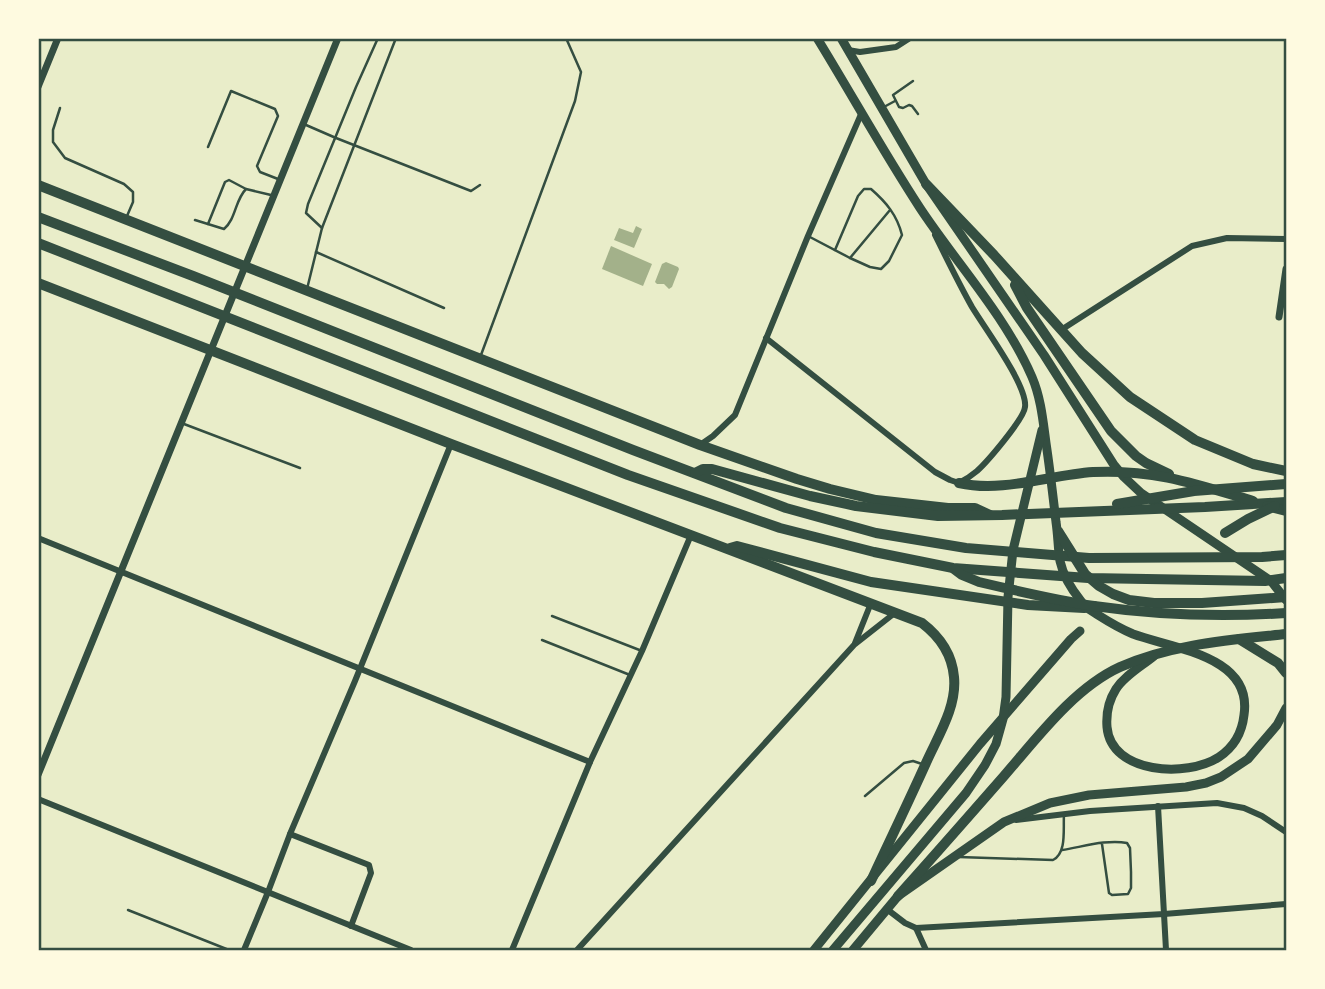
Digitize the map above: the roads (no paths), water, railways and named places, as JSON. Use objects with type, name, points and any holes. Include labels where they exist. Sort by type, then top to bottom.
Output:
[{"type":"highway","points":[[926,184],[1082,353],[1130,397],[1195,440],[1254,464],[1286,471]]},
{"type":"highway","points":[[38,185],[126,219],[244,270],[307,291],[797,479],[876,500],[948,508],[975,508],[990,515]]},
{"type":"highway","points":[[38,217],[786,508],[876,533],[966,548],[1089,558],[1286,555]]},
{"type":"highway","points":[[38,243],[640,479],[780,528],[874,552],[953,568],[1087,578],[1265,581],[1286,578]]},
{"type":"highway","points":[[1009,272],[1027,308],[1111,431],[1146,463],[1182,480]]},
{"type":"highway","points":[[38,284],[922,623],[938,636],[951,660],[954,675],[953,698],[871,881]]},
{"type":"highway","points":[[695,473],[712,469],[856,506],[937,516],[1285,505]]},
{"type":"highway","points":[[959,483],[991,486],[1072,474],[1134,471],[1285,505]]},
{"type":"highway","points":[[1080,511],[1194,491],[1286,484]]},
{"type":"highway","points":[[1225,533],[1285,505]]},
{"type":"highway","points":[[1058,531],[1085,574],[1099,586],[1129,600],[1202,603],[1286,599]]},
{"type":"highway","points":[[726,549],[737,546],[871,582],[1028,605],[1084,608],[1094,606]]},
{"type":"highway","points":[[953,568],[979,582],[1094,606],[1176,614],[1286,612]]},
{"type":"highway","points":[[898,896],[1057,716],[1096,681],[1119,668],[1159,653],[1238,639],[1286,634]]},
{"type":"highway","points":[[1238,639],[1278,663],[1286,673]]},
{"type":"main road","points":[[817,38],[920,208],[993,309],[1024,359],[1039,396],[1060,562],[1083,605],[1110,623],[1132,633],[1212,659],[1238,681],[1244,694],[1245,710],[1240,735],[1218,758],[1202,766],[1169,769],[1136,763],[1123,757],[1112,746],[1107,733],[1106,718],[1116,688],[1159,653]]},
{"type":"main road","points":[[841,38],[926,184],[1124,477],[1141,493],[1271,581],[1286,599]]},
{"type":"main road","points":[[833,950],[966,793],[996,744],[1006,697],[1008,597],[1013,550],[1044,425]]},
{"type":"main road","points":[[814,950],[980,744],[1080,631]]},
{"type":"main road","points":[[853,950],[898,896],[1003,822],[1050,803],[1089,795],[1186,787],[1221,777],[1248,759],[1277,725],[1286,708]]},
{"type":"street","points":[[38,87],[58,38]]},
{"type":"street","points":[[38,775],[338,38]]},
{"type":"street","points":[[848,50],[860,52],[896,47],[910,38]]},
{"type":"street","points":[[700,444],[736,415],[808,236],[862,112]]},
{"type":"street","points":[[766,338],[935,472],[959,483],[978,470],[1022,415],[1026,403],[1024,392],[971,305],[920,208]]},
{"type":"street","points":[[1061,330],[1192,246],[1227,238],[1286,239]]},
{"type":"street","points":[[1279,317],[1286,269]]},
{"type":"street","points":[[244,950],[451,444]]},
{"type":"street","points":[[512,950],[590,762],[691,535]]},
{"type":"street","points":[[38,538],[590,762]]},
{"type":"street","points":[[854,645],[871,603]]},
{"type":"street","points":[[578,950],[854,645],[896,612]]},
{"type":"street","points":[[38,799],[411,950]]},
{"type":"street","points":[[1003,822],[1064,813],[1217,803],[1244,808],[1286,832]]},
{"type":"street","points":[[1158,806],[1166,950]]},
{"type":"street","points":[[290,834],[369,865],[371,873],[351,926]]},
{"type":"street","points":[[888,910],[916,928],[1286,904]]},
{"type":"street","points":[[916,928],[926,950]]},
{"type":"lane","points":[[323,228],[306,213],[378,38]]},
{"type":"lane","points":[[307,291],[323,228],[396,38]]},
{"type":"lane","points":[[480,358],[575,101],[582,72],[566,38]]},
{"type":"lane","points":[[913,81],[893,95],[899,107],[912,106],[918,114]]},
{"type":"lane","points":[[208,147],[230,91],[275,109],[278,116],[257,166],[260,172],[281,180]]},
{"type":"lane","points":[[882,108],[895,101]]},
{"type":"lane","points":[[60,108],[53,130],[53,142],[57,149],[65,158],[124,184],[133,192],[133,202],[126,219]]},
{"type":"lane","points":[[303,123],[471,191],[480,185]]},
{"type":"lane","points":[[207,224],[225,182],[229,180],[246,189],[274,196]]},
{"type":"lane","points":[[195,220],[225,229],[246,189]]},
{"type":"lane","points":[[808,236],[850,258],[881,269],[889,261],[902,235],[897,218],[871,189],[864,189],[850,213],[835,250]]},
{"type":"lane","points":[[850,258],[890,210]]},
{"type":"lane","points":[[316,252],[444,308]]},
{"type":"lane","points":[[181,423],[300,468]]},
{"type":"lane","points":[[552,615],[642,650]]},
{"type":"lane","points":[[542,640],[629,675]]},
{"type":"lane","points":[[865,796],[904,763],[913,761],[925,765]]},
{"type":"lane","points":[[952,857],[1053,860],[1062,850],[1064,813]]},
{"type":"lane","points":[[1062,850],[1102,844],[1122,842],[1129,845],[1131,888],[1128,894],[1109,893],[1102,844]]},
{"type":"lane","points":[[128,910],[229,950]]}]
